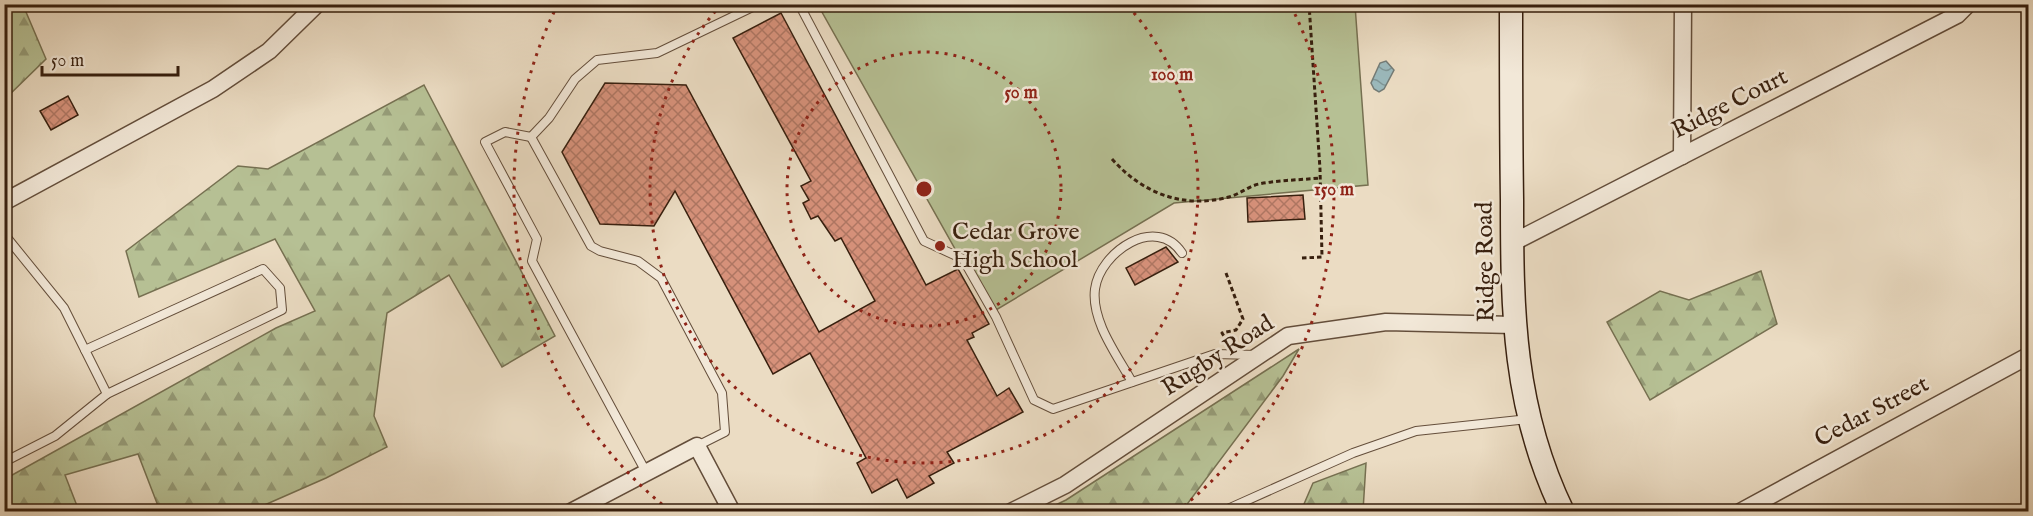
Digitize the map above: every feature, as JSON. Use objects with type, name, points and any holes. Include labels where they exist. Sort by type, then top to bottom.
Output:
[{"type":"main road","name":"Ridge Road","points":[[1511,4],[1513,325],[1530,418],[1548,477],[1563,512]]},
{"type":"street","points":[[4,202],[213,89],[269,51],[317,4]]},
{"type":"street","points":[[1682,156],[1683,4]]},
{"type":"street","name":"Ridge Court","points":[[1512,243],[1957,15],[1968,4]]},
{"type":"street","name":"Rugby Road","points":[[1011,512],[1065,485],[1288,336],[1386,322],[1513,325]]},
{"type":"street","name":"Cedar Street","points":[[1740,512],[2028,356]]},
{"type":"street","points":[[571,512],[697,446],[732,512]]},
{"type":"lane","points":[[531,137],[549,118],[575,79],[597,60],[657,54],[759,4]]},
{"type":"lane","points":[[799,4],[924,242],[963,259],[996,316],[1034,400],[1053,409],[1215,354],[1260,355]]},
{"type":"lane","points":[[531,137],[505,132],[485,142],[537,239],[532,261],[646,472]]},
{"type":"lane","points":[[531,137],[591,246],[600,251],[638,261],[661,278],[722,393],[725,432],[697,446]]},
{"type":"lane","points":[[4,234],[64,308],[107,394]]},
{"type":"lane","points":[[1132,382],[1096,315],[1095,289],[1099,273],[1120,249],[1151,236],[1165,236],[1175,242],[1182,253]]},
{"type":"lane","points":[[4,462],[55,436],[107,394],[282,310],[280,288],[263,269],[85,350]]},
{"type":"lane","points":[[1221,512],[1353,453],[1416,431],[1530,418]]},
{"type":"path","points":[[1302,258],[1322,257],[1320,178],[1309,4]]},
{"type":"path","points":[[1112,159],[1138,184],[1154,192],[1185,201],[1217,200],[1258,184],[1320,178]]},
{"type":"path","points":[[1225,340],[1222,333],[1236,330],[1243,319],[1226,273]]},
{"type":"green space","points":[[5,4],[23,5],[46,59],[5,99]]},
{"type":"green space","points":[[818,5],[1355,5],[1368,185],[1174,203],[991,313]]},
{"type":"green space","points":[[424,85],[555,336],[502,367],[449,275],[387,313],[374,416],[387,447],[326,478],[251,511],[160,511],[138,454],[65,475],[79,511],[5,511],[5,479],[276,328],[315,311],[275,239],[139,297],[126,251],[238,166],[268,169]]},
{"type":"green space","points":[[1761,271],[1777,324],[1650,400],[1607,322],[1660,291],[1689,300]]},
{"type":"green space","points":[[1299,349],[1283,376],[1182,511],[1043,511],[1066,500]]},
{"type":"green space","points":[[1366,463],[1363,511],[1301,511],[1313,483]]},
{"type":"water","points":[[1386,61],[1394,70],[1384,89],[1379,92],[1371,83],[1380,63]]},
{"type":"building","name":"Cedar Grove High School","points":[[781,13],[926,285],[958,269],[989,324],[972,333],[974,337],[967,340],[997,396],[1009,388],[1023,412],[947,452],[954,463],[929,476],[934,483],[907,498],[897,479],[872,493],[857,463],[866,458],[810,353],[773,374],[675,191],[654,226],[600,224],[562,152],[605,83],[686,85],[819,332],[875,301],[841,238],[835,241],[818,216],[811,219],[803,203],[809,200],[801,186],[811,181],[733,38]]},
{"type":"building","points":[[68,96],[78,115],[51,130],[40,111]]},
{"type":"building","points":[[1303,195],[1305,219],[1248,222],[1247,198]]},
{"type":"building","points":[[1166,247],[1178,262],[1135,285],[1126,268]]},
{"type":"place","name":"Cedar Grove High School","points":[[940,246]]}]
